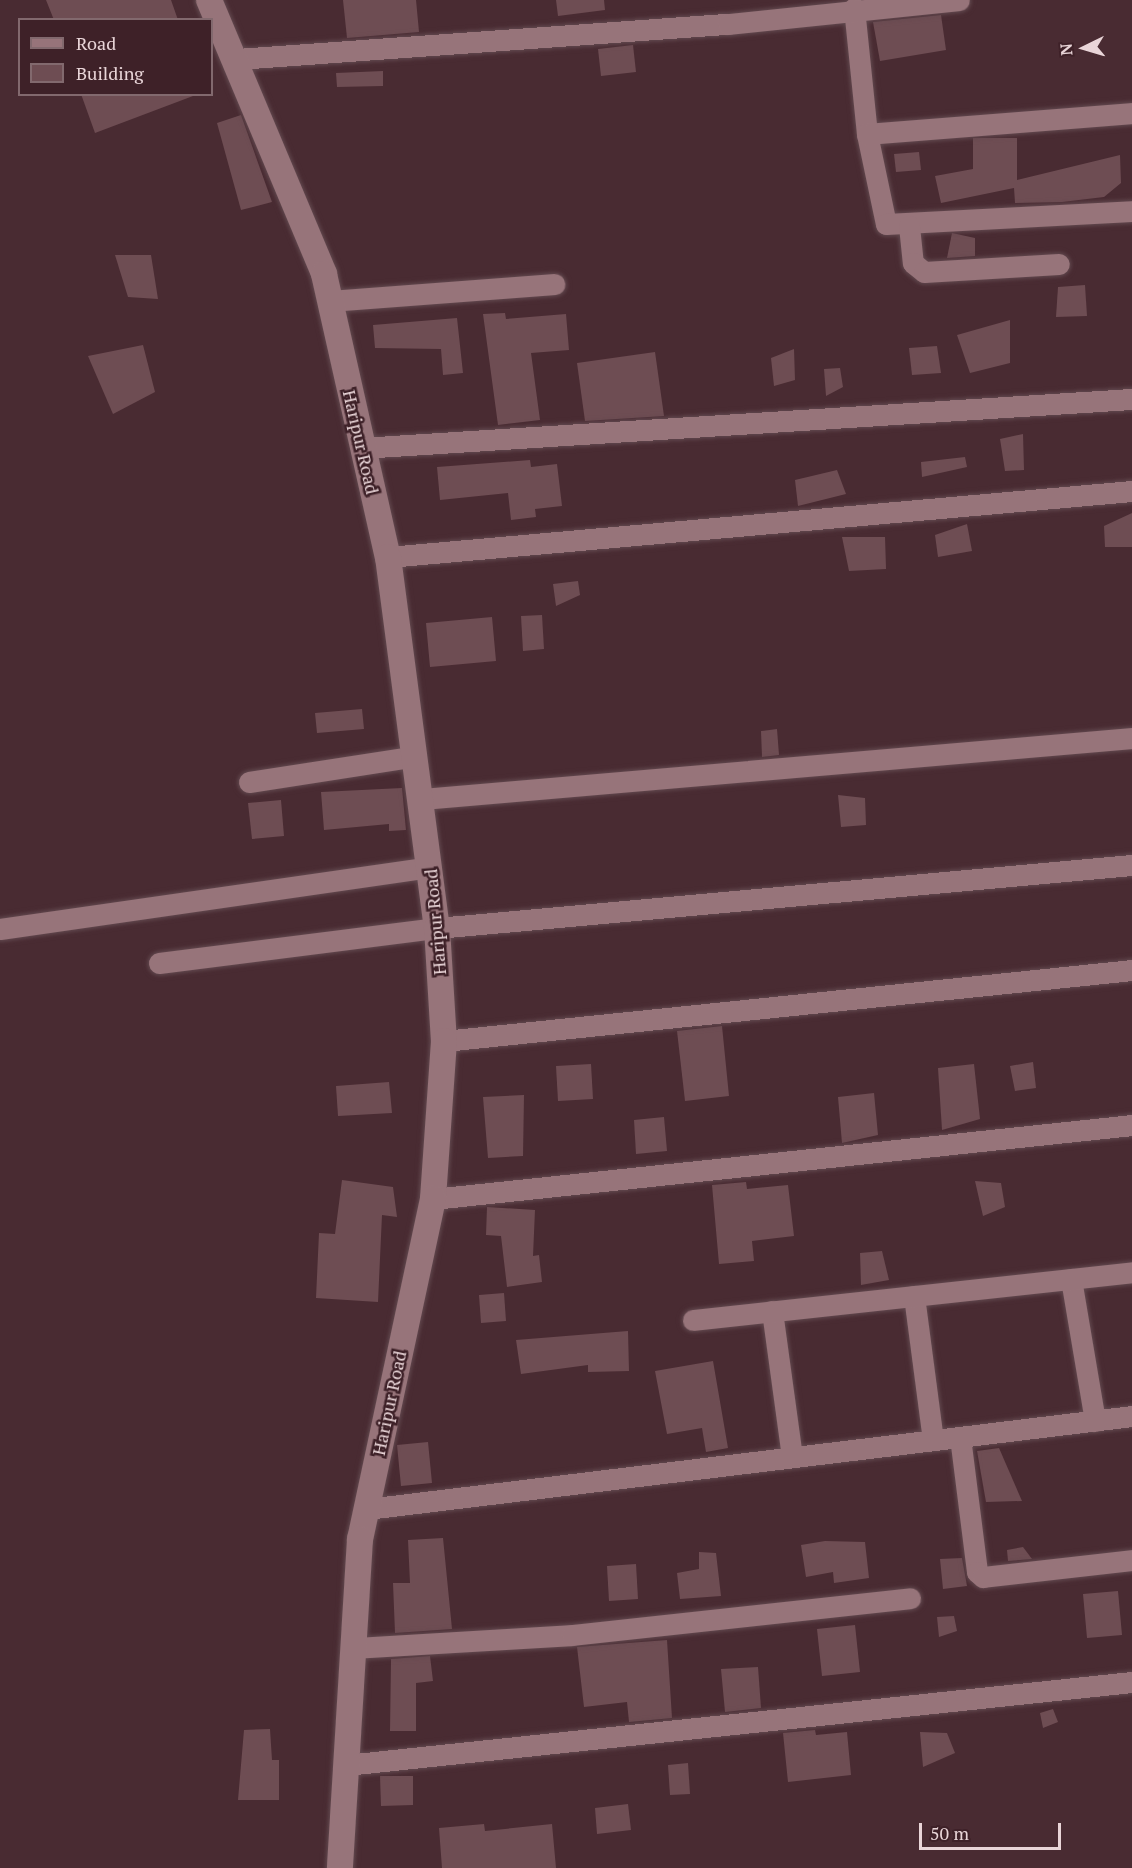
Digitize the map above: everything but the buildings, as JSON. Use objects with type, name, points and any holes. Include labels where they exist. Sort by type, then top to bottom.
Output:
[{"type":"street","name":"Haripur Road","points":[[209,0],[237,59],[330,301],[361,448],[388,557],[422,799],[437,928],[444,1041],[433,1199],[360,1539],[340,1868]]},
{"type":"street","points":[[237,59],[728,24],[854,8],[957,0]]},
{"type":"street","points":[[854,8],[867,134],[886,224],[909,226],[1132,211]]},
{"type":"street","points":[[867,134],[1132,113]]},
{"type":"street","points":[[909,226],[913,263],[924,272],[1059,264]]},
{"type":"street","points":[[330,301],[554,284]]},
{"type":"street","points":[[361,448],[1132,399]]},
{"type":"street","points":[[388,557],[1132,491]]},
{"type":"street","points":[[422,799],[1132,738]]},
{"type":"street","points":[[249,782],[416,756]]},
{"type":"street","points":[[159,963],[437,928],[1132,865]]},
{"type":"street","points":[[0,929],[430,867]]},
{"type":"street","points":[[444,1041],[1132,970]]},
{"type":"street","points":[[433,1199],[1132,1125]]},
{"type":"street","points":[[693,1320],[1132,1272]]},
{"type":"street","points":[[1071,1279],[1095,1421]]},
{"type":"street","points":[[914,1296],[933,1440]]},
{"type":"street","points":[[772,1311],[792,1457]]},
{"type":"street","points":[[367,1509],[1132,1416]]},
{"type":"street","points":[[960,1437],[977,1572],[983,1577],[1132,1560]]},
{"type":"street","points":[[354,1648],[550,1638],[910,1598]]},
{"type":"street","points":[[346,1765],[1132,1682]]}]
